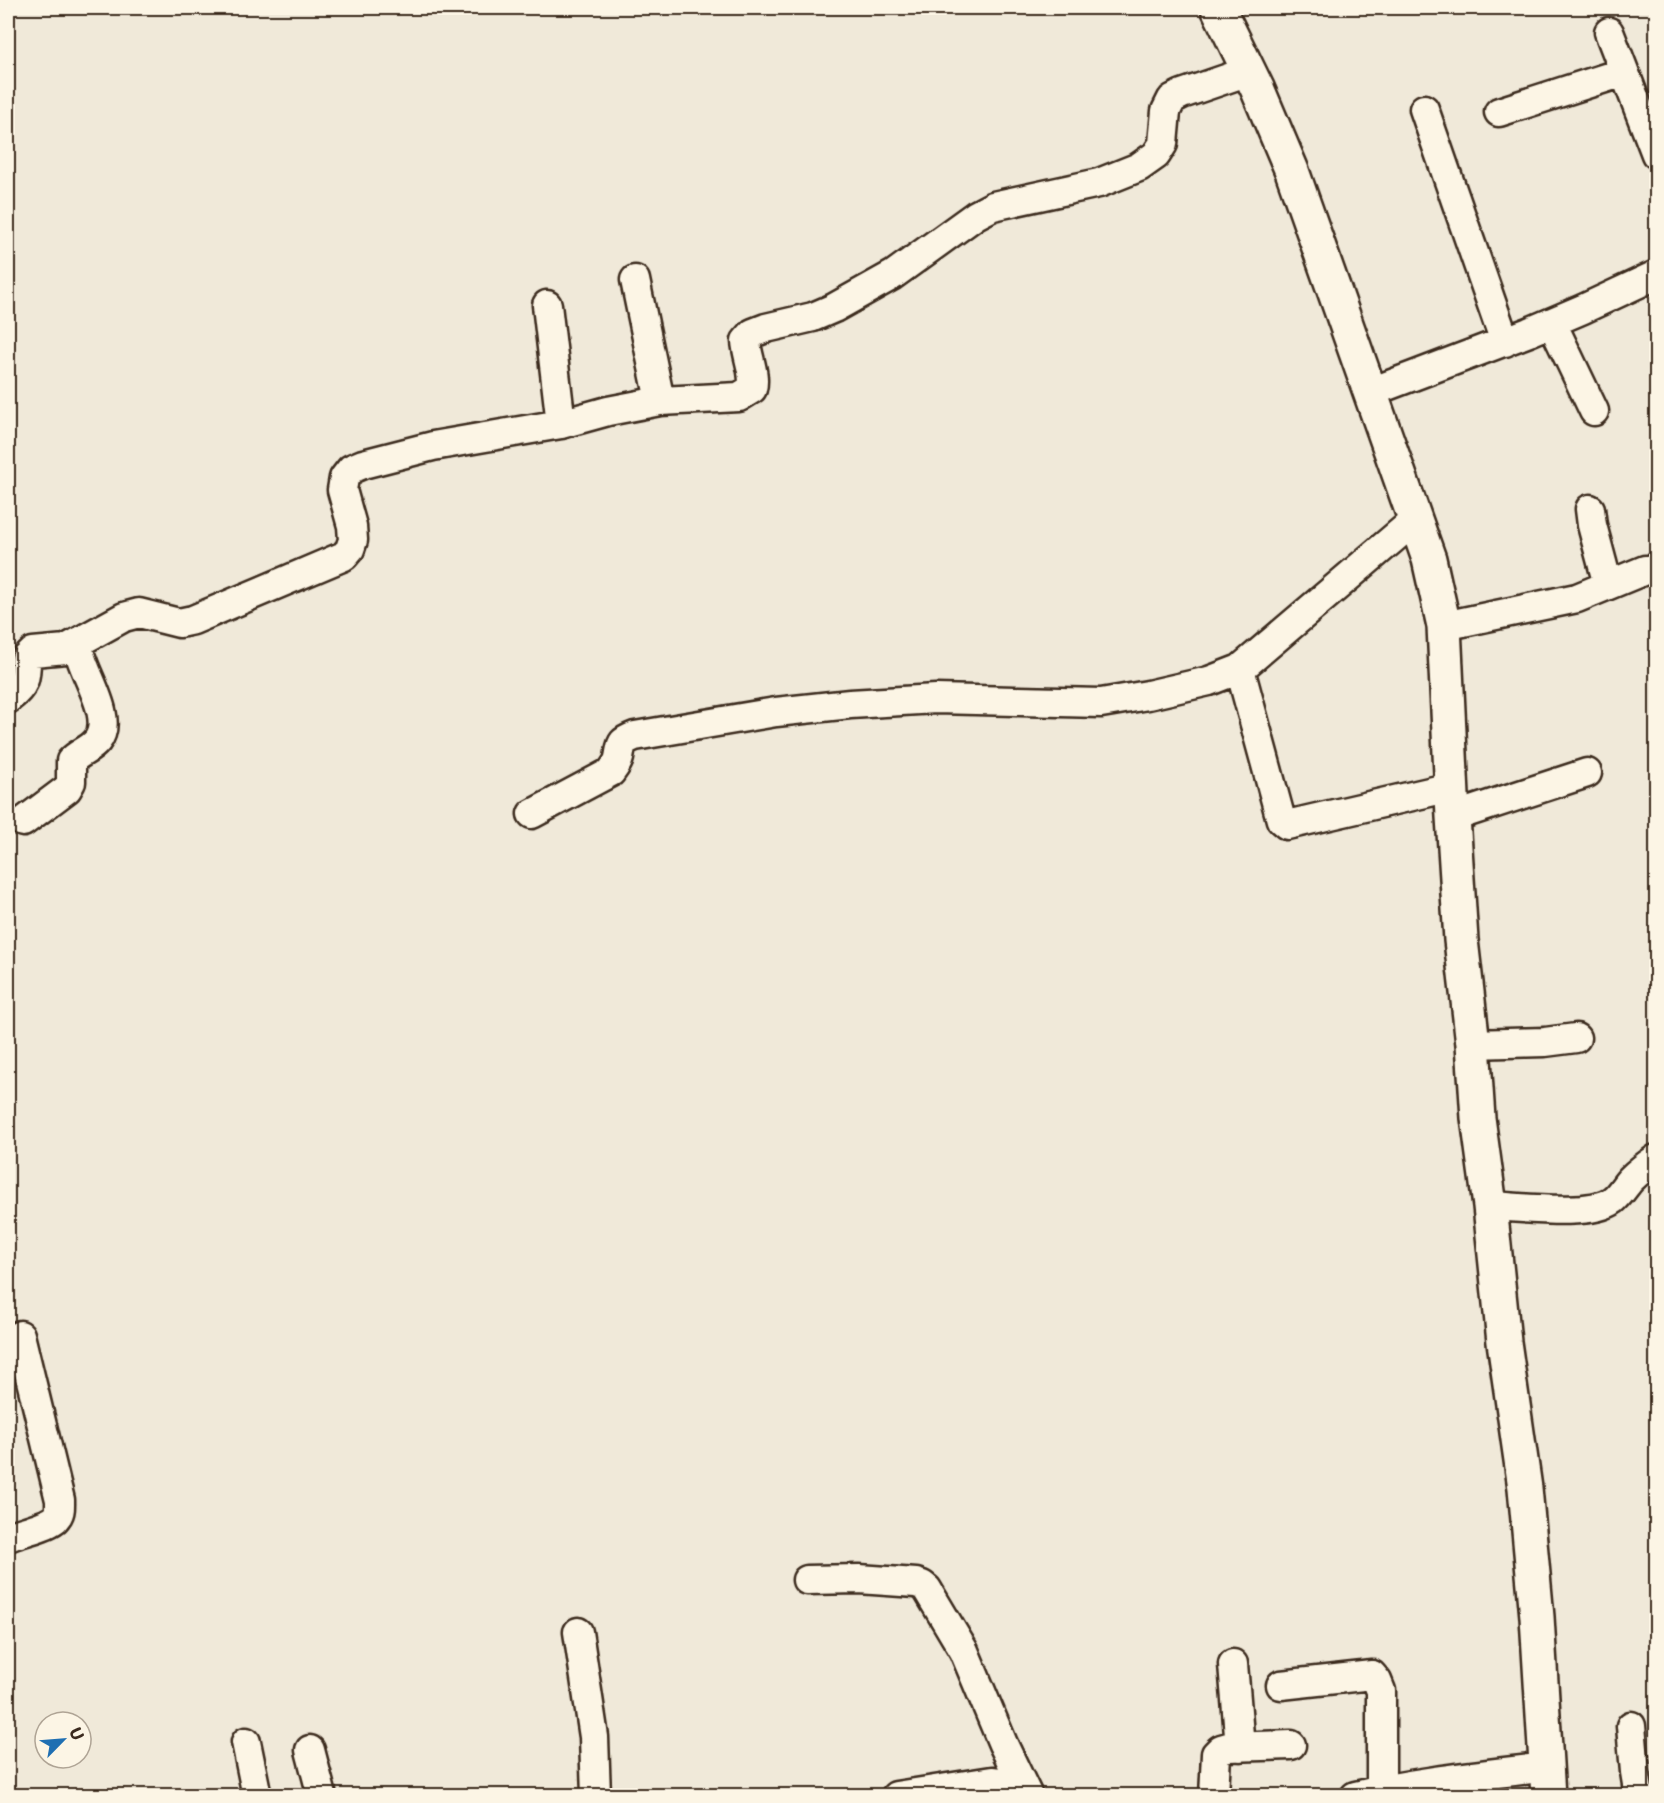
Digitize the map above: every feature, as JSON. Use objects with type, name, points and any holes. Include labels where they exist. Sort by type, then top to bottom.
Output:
[{"type":"main road","points":[[1218,8],[1249,71],[1292,171],[1429,558],[1444,626],[1461,940],[1473,1044],[1478,1118],[1504,1342],[1525,1488],[1537,1617],[1547,1781]]},
{"type":"street","points":[[1609,32],[1624,72],[1648,111],[1656,154]]},
{"type":"street","points":[[8,699],[24,682],[26,659],[29,655],[45,650],[66,649],[124,617],[139,614],[179,623],[193,620],[344,556],[353,540],[352,526],[342,490],[344,478],[351,469],[363,464],[433,446],[561,424],[608,411],[660,401],[739,397],[752,389],[754,381],[746,341],[753,333],[765,327],[813,317],[834,308],[893,275],[976,215],[993,206],[1099,183],[1139,167],[1156,155],[1163,144],[1166,111],[1172,99],[1249,71]]},
{"type":"street","points":[[1499,112],[1624,72]]},
{"type":"street","points":[[1424,109],[1505,342]]},
{"type":"street","points":[[1371,392],[1505,342],[1656,275]]},
{"type":"street","points":[[635,280],[660,401]]},
{"type":"street","points":[[547,305],[561,424]]},
{"type":"street","points":[[1551,322],[1594,411]]},
{"type":"street","points":[[1590,509],[1608,585]]},
{"type":"street","points":[[532,814],[611,772],[618,761],[620,745],[626,739],[635,736],[776,712],[850,704],[936,699],[1101,703],[1198,683],[1240,669],[1415,520]]},
{"type":"street","points":[[1444,626],[1577,598],[1645,570],[1656,570]]},
{"type":"street","points":[[23,822],[67,789],[70,782],[71,761],[76,755],[88,750],[102,732],[98,699],[80,654],[78,642]]},
{"type":"street","points":[[1240,669],[1281,820],[1287,825],[1452,802],[1587,773]]},
{"type":"street","points":[[1473,1044],[1545,1042],[1576,1038]]},
{"type":"street","points":[[1490,1206],[1578,1210],[1597,1208],[1614,1200],[1636,1174],[1656,1159]]},
{"type":"street","points":[[8,1537],[45,1524],[55,1518],[60,1511],[60,1500],[20,1335]]},
{"type":"street","points":[[807,1580],[859,1579],[904,1582],[922,1585],[927,1589],[977,1677],[989,1711],[1027,1796]]},
{"type":"street","points":[[578,1632],[594,1737],[596,1796]]},
{"type":"street","points":[[1233,1664],[1240,1747]]},
{"type":"street","points":[[1281,1684],[1363,1675],[1372,1675],[1377,1681],[1380,1691],[1368,1792],[1444,1779],[1547,1781]]},
{"type":"street","points":[[1632,1726],[1644,1780]]},
{"type":"street","points":[[246,1742],[257,1796]]},
{"type":"street","points":[[1214,1796],[1216,1754],[1221,1749],[1291,1745]]},
{"type":"street","points":[[310,1750],[322,1796]]},
{"type":"street","points":[[896,1796],[992,1781],[1004,1782],[1027,1796]]}]
